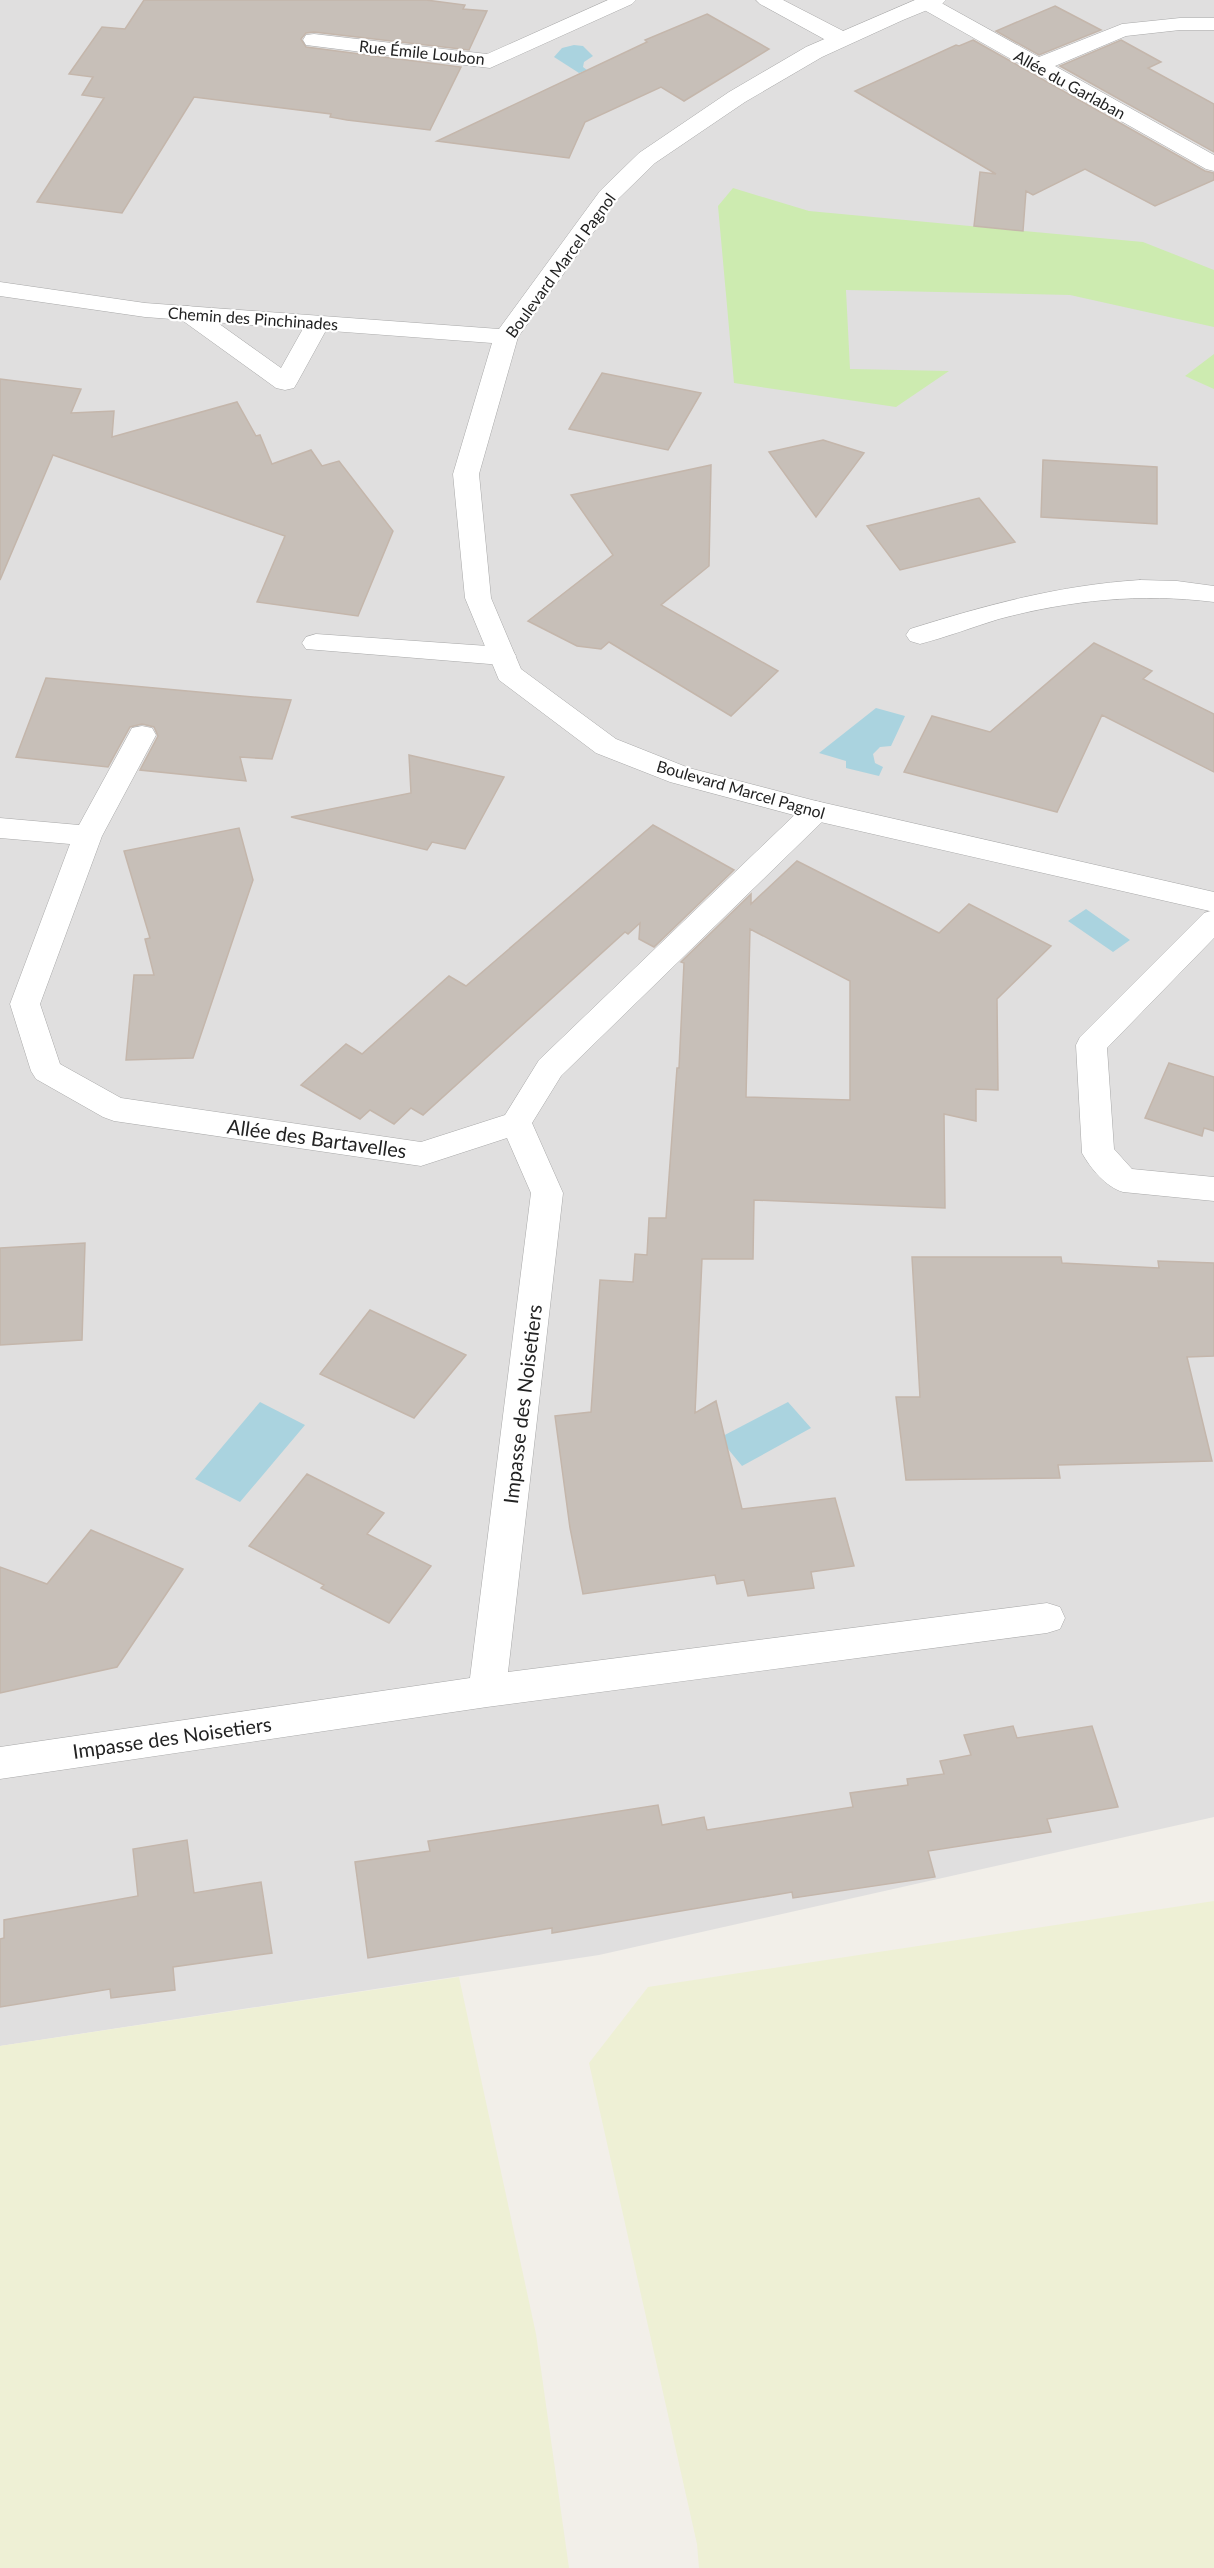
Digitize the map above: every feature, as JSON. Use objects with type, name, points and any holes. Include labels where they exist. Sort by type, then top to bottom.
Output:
[{"type":"street","name":"Rue Émile Loubon","points":[[314,40],[490,61],[625,0]]},
{"type":"street","points":[[767,0],[841,39]]},
{"type":"street","name":"Boulevard Marcel Pagnol","points":[[931,2],[814,52],[737,97],[647,158],[608,196],[506,337],[466,474],[478,598],[509,674],[606,746],[680,775],[816,811],[1214,902]]},
{"type":"street","name":"Allée du Garlaban","points":[[931,2],[1038,66],[1214,164]]},
{"type":"street","points":[[1038,66],[1122,30],[1180,24],[1214,24]]},
{"type":"street","name":"Chemin des Pinchinades","points":[[0,289],[188,314],[506,337]]},
{"type":"street","points":[[188,314],[285,383],[318,323]]},
{"type":"street","points":[[920,635],[980,615],[1120,589],[1183,588],[1214,594]]},
{"type":"street","points":[[316,643],[502,656]]},
{"type":"street","name":"Allée des Bartavelles","points":[[142,735],[88,836],[25,1004],[47,1071],[114,1109],[421,1154],[516,1124]]},
{"type":"street","points":[[516,1124],[550,1068],[816,811]]},
{"type":"street","points":[[0,828],[88,836]]},
{"type":"street","points":[[1214,920],[1091,1045],[1098,1153],[1123,1180],[1214,1189]]},
{"type":"street","name":"Impasse des Noisetiers","points":[[488,1691],[547,1193],[516,1124]]},
{"type":"street","name":"Impasse des Noisetiers","points":[[0,1763],[488,1691],[1047,1618]]},
{"type":"shaded area","points":[[0,0],[1214,0],[1214,1817],[599,1955],[0,2046]]},
{"type":"green space","points":[[733,188],[809,211],[1143,242],[1214,270],[1214,327],[1070,295],[846,290],[850,369],[949,371],[896,407],[734,383],[718,206]]},
{"type":"green space","points":[[1214,354],[1214,389],[1185,376]]},
{"type":"green space","points":[[1214,1901],[1214,2568],[699,2568],[697,2544],[589,2063],[648,1987]]},
{"type":"green space","points":[[459,1977],[536,2334],[569,2568],[0,2568],[0,2046]]},
{"type":"water","points":[[574,45],[583,46],[593,56],[584,62],[583,67],[587,70],[579,73],[554,57],[562,48]]},
{"type":"water","points":[[876,708],[905,716],[891,746],[880,747],[873,754],[875,763],[883,767],[879,776],[846,768],[846,761],[819,753]]},
{"type":"water","points":[[1086,909],[1130,940],[1113,952],[1068,921]]},
{"type":"water","points":[[260,1402],[305,1425],[240,1502],[195,1479]]},
{"type":"water","points":[[788,1402],[811,1428],[742,1466],[719,1438]]},
{"type":"building","points":[[144,0],[426,0],[465,5],[463,9],[487,11],[469,50],[314,32],[306,33],[301,39],[306,47],[461,67],[430,130],[347,120],[330,117],[331,114],[194,97],[122,213],[37,202],[104,98],[82,95],[93,77],[69,74],[102,27],[125,29]]},
{"type":"building","points":[[1055,6],[1101,30],[1039,55],[996,31]]},
{"type":"building","points":[[707,14],[769,49],[684,101],[661,87],[585,122],[569,158],[437,141],[647,42],[645,40]]},
{"type":"building","points":[[973,40],[1205,171],[1214,173],[1214,180],[1155,206],[1085,169],[1033,195],[1026,191],[1023,231],[974,226],[980,172],[996,174],[855,91],[956,45],[959,46]]},
{"type":"building","points":[[1121,40],[1161,62],[1148,68],[1214,104],[1214,152],[1060,66]]},
{"type":"building","points":[[602,373],[701,393],[668,450],[569,429]]},
{"type":"building","points":[[0,379],[81,389],[71,413],[114,411],[112,437],[237,402],[256,436],[260,435],[272,464],[311,450],[322,466],[339,461],[393,531],[358,616],[257,602],[285,536],[53,455],[0,580]]},
{"type":"building","points":[[823,440],[864,453],[816,517],[769,452]]},
{"type":"building","points":[[1043,460],[1157,467],[1157,524],[1041,517]]},
{"type":"building","points":[[711,465],[709,566],[661,605],[778,671],[731,716],[609,642],[601,649],[577,646],[528,621],[613,555],[571,495]]},
{"type":"building","points":[[979,498],[1015,542],[900,570],[867,526]]},
{"type":"building","points":[[1094,643],[1152,671],[1143,679],[1214,714],[1214,772],[1102,715],[1057,812],[904,772],[932,716],[990,732]]},
{"type":"building","points":[[46,678],[291,700],[272,759],[240,757],[246,781],[140,770],[158,736],[154,727],[142,724],[130,727],[108,767],[16,757]]},
{"type":"building","points":[[409,755],[504,777],[465,849],[432,842],[427,850],[291,817],[411,793]]},
{"type":"building","points":[[653,825],[734,870],[654,947],[639,939],[640,923],[628,934],[625,932],[423,1115],[411,1108],[394,1124],[370,1110],[360,1119],[301,1085],[346,1044],[362,1054],[449,976],[466,986]]},
{"type":"building","points":[[239,828],[253,880],[193,1058],[126,1060],[134,975],[154,975],[145,939],[150,938],[124,851]]},
{"type":"building","points":[[797,861],[939,933],[969,904],[1051,946],[997,999],[998,1090],[976,1089],[976,1121],[944,1114],[945,1208],[754,1200],[753,1259],[702,1259],[695,1413],[716,1401],[742,1509],[835,1498],[854,1566],[811,1572],[814,1588],[748,1596],[744,1580],[717,1584],[715,1575],[583,1594],[570,1528],[555,1416],[591,1412],[600,1280],[633,1282],[635,1254],[647,1255],[649,1218],[666,1218],[677,1068],[679,1068],[684,963],[681,962],[751,894],[751,904]],"holes":[[[750,929],[850,981],[850,1100],[746,1097]]]},
{"type":"building","points":[[1169,1063],[1214,1077],[1214,1131],[1204,1128],[1202,1136],[1145,1118]]},
{"type":"building","points":[[85,1243],[82,1340],[0,1345],[0,1248]]},
{"type":"building","points":[[912,1257],[1061,1257],[1062,1263],[1159,1268],[1158,1261],[1214,1263],[1214,1356],[1187,1357],[1212,1461],[1058,1465],[1060,1478],[906,1480],[896,1397],[920,1397]]},
{"type":"building","points":[[370,1310],[466,1355],[414,1418],[320,1374]]},
{"type":"building","points":[[307,1474],[384,1513],[367,1534],[431,1566],[389,1623],[321,1588],[324,1585],[249,1546]]},
{"type":"building","points":[[91,1530],[183,1569],[117,1667],[0,1693],[0,1567],[47,1584]]},
{"type":"building","points":[[1013,1726],[1017,1738],[1092,1726],[1118,1807],[1047,1819],[1051,1832],[928,1851],[935,1877],[793,1898],[792,1892],[552,1933],[552,1928],[368,1958],[355,1862],[430,1851],[428,1841],[658,1805],[662,1825],[704,1817],[707,1830],[853,1807],[850,1793],[908,1785],[907,1779],[944,1774],[940,1761],[971,1755],[964,1735]]},
{"type":"building","points":[[187,1840],[194,1893],[261,1882],[272,1953],[173,1967],[175,1990],[111,1998],[110,1989],[0,2007],[0,1939],[4,1938],[4,1920],[138,1896],[133,1849]]}]
